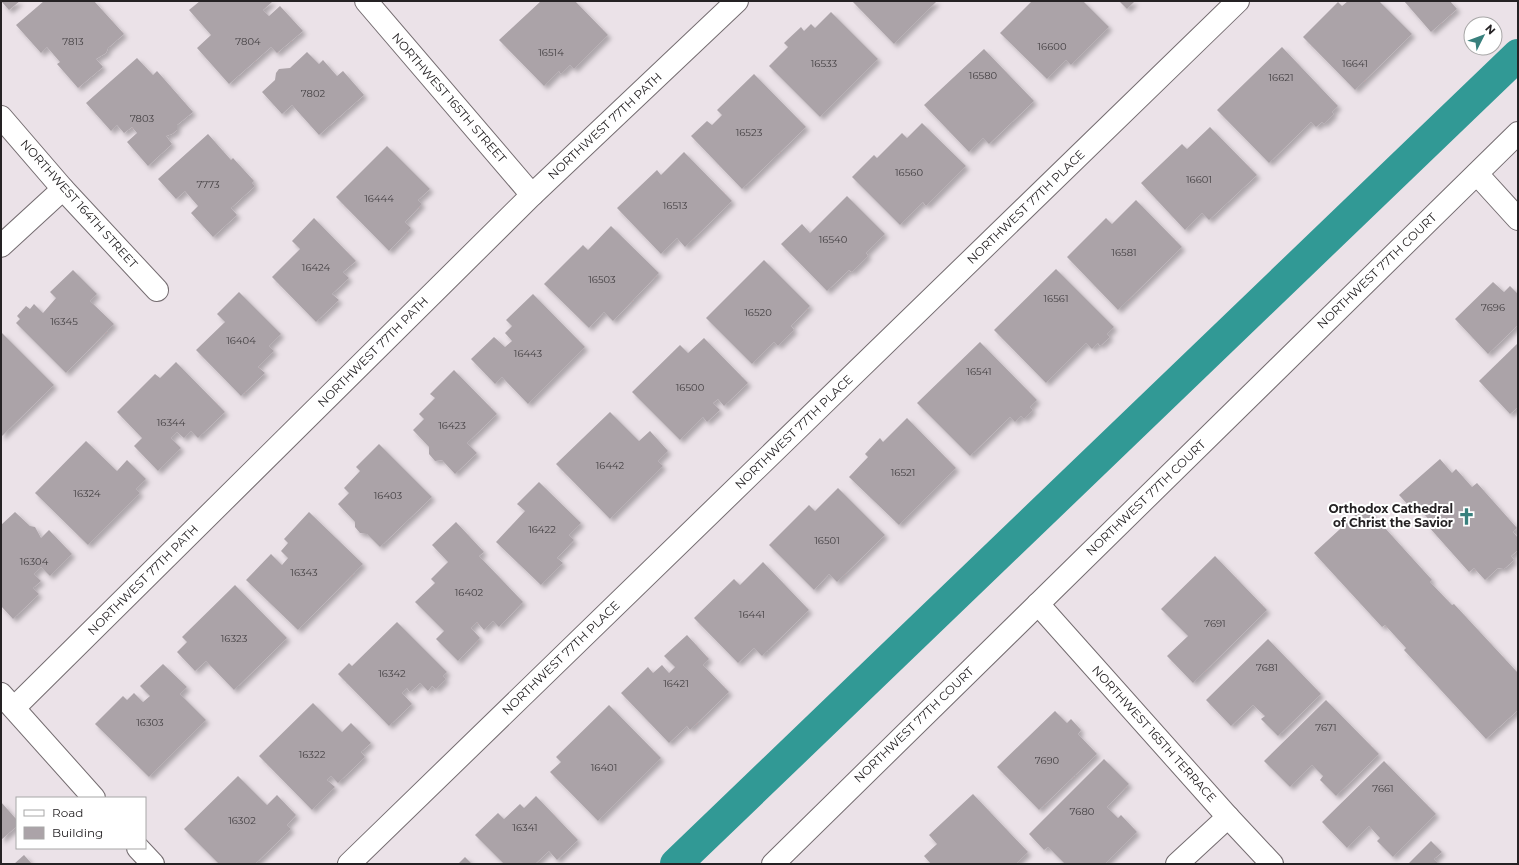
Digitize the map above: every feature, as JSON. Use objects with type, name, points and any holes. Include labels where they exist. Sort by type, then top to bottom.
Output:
[{"type":"street","name":"NORTHWEST 165TH STREET","points":[[366,1],[532,195]]},
{"type":"street","name":"NORTHWEST 77TH PATH","points":[[7,701],[532,195],[737,1]]},
{"type":"street","name":"NORTHWEST 77TH PLACE","points":[[349,864],[1238,1]]},
{"type":"street","name":"NORTHWEST 164TH STREET","points":[[1,117],[63,189],[157,290]]},
{"type":"street","name":"NORTHWEST 77TH COURT","points":[[773,864],[1518,133]]},
{"type":"street","points":[[1476,174],[1518,219]]},
{"type":"street","points":[[1,246],[63,189]]},
{"type":"street","name":"NORTHWEST 165TH TERRACE","points":[[1038,604],[1228,817],[1272,864]]},
{"type":"street","points":[[7,701],[93,797]]},
{"type":"street","points":[[1177,864],[1228,817]]},
{"type":"street","points":[[139,849],[153,864]]},
{"type":"building","points":[[1,1],[20,1],[9,10]]},
{"type":"building","points":[[44,1],[94,1],[124,34],[108,48],[106,53],[96,59],[103,67],[78,88],[57,64],[60,62],[47,47],[41,53],[16,25]]},
{"type":"building","points":[[200,1],[271,1],[272,2],[263,10],[269,16],[280,6],[303,31],[277,53],[271,47],[229,84],[197,48],[211,35],[189,10]]},
{"type":"building","points":[[541,1],[575,1],[608,35],[574,69],[570,65],[561,74],[559,71],[544,86],[499,40]]},
{"type":"building","points":[[852,1],[937,1],[894,44]]},
{"type":"building","points":[[1032,1],[1083,1],[1109,27],[1071,65],[1066,60],[1047,79],[1000,33]]},
{"type":"building","points":[[1119,1],[1135,1],[1127,9]]},
{"type":"building","points":[[1348,1],[1379,1],[1412,34],[1355,90],[1303,37],[1338,2],[1342,6]]},
{"type":"building","points":[[1404,1],[1450,1],[1457,9],[1431,32]]},
{"type":"building","points":[[831,12],[878,59],[820,117],[769,66],[788,47],[784,43],[801,27],[804,31],[811,24],[815,28]]},
{"type":"building","points":[[1282,47],[1338,106],[1332,112],[1334,114],[1324,124],[1322,122],[1316,127],[1311,122],[1269,163],[1217,110]]},
{"type":"building","points":[[984,49],[1034,101],[989,144],[983,138],[969,152],[924,105]]},
{"type":"building","points":[[307,52],[319,64],[323,60],[337,76],[343,71],[364,95],[319,135],[292,105],[282,114],[262,92],[275,80],[276,73],[279,69],[290,68]]},
{"type":"building","points":[[137,58],[153,75],[157,71],[193,112],[177,125],[177,130],[166,136],[172,144],[148,166],[127,142],[137,133],[132,127],[124,133],[117,125],[111,131],[86,103]]},
{"type":"building","points":[[754,74],[806,127],[742,189],[691,136],[707,121],[712,125],[722,115],[717,110]]},
{"type":"building","points":[[922,123],[966,166],[926,206],[923,202],[900,225],[852,177],[874,155],[877,158],[902,133],[907,138]]},
{"type":"building","points":[[1210,127],[1257,175],[1209,220],[1202,213],[1185,230],[1141,183],[1182,144],[1187,149]]},
{"type":"building","points":[[208,134],[231,160],[233,158],[254,181],[252,183],[255,186],[231,208],[237,215],[213,237],[191,213],[198,206],[185,191],[176,199],[158,179]]},
{"type":"building","points":[[387,146],[430,189],[418,200],[422,204],[405,222],[411,228],[389,251],[336,197]]},
{"type":"building","points":[[684,152],[732,201],[685,247],[677,238],[661,254],[617,208],[657,170],[661,175]]},
{"type":"building","points":[[847,196],[885,234],[866,253],[868,256],[852,272],[849,270],[827,291],[781,244],[802,224],[810,233]]},
{"type":"building","points":[[1136,200],[1182,247],[1118,310],[1067,257],[1106,218],[1112,224]]},
{"type":"building","points":[[314,218],[356,261],[343,272],[349,278],[332,294],[339,300],[316,322],[272,277],[300,249],[292,241]]},
{"type":"building","points":[[611,226],[659,273],[613,321],[604,312],[589,328],[544,284],[583,245],[588,250]]},
{"type":"building","points":[[764,260],[810,306],[791,326],[794,330],[778,346],[774,342],[752,364],[706,318]]},
{"type":"building","points":[[1056,269],[1114,327],[1107,334],[1110,337],[1100,346],[1098,343],[1092,349],[1086,343],[1046,383],[994,330]]},
{"type":"building","points":[[73,270],[97,294],[90,301],[114,324],[66,373],[16,323],[20,319],[17,316],[26,306],[30,309],[34,304],[43,313],[56,298],[50,292]]},
{"type":"building","points":[[1493,282],[1504,292],[1510,286],[1518,294],[1518,325],[1488,354],[1455,319]]},
{"type":"building","points":[[239,292],[281,334],[269,346],[274,351],[258,367],[265,373],[241,396],[196,350],[225,322],[217,314]]},
{"type":"building","points":[[533,294],[585,347],[528,404],[502,377],[495,384],[471,359],[494,337],[505,347],[512,341],[505,333],[512,326],[506,320]]},
{"type":"building","points":[[1,332],[54,385],[1,437]]},
{"type":"building","points":[[704,338],[748,383],[724,406],[718,399],[713,403],[720,410],[707,422],[703,417],[680,440],[632,392],[680,345],[688,353]]},
{"type":"building","points":[[980,342],[1037,400],[1030,407],[1033,410],[1024,419],[1021,416],[1015,422],[1010,417],[970,456],[917,403]]},
{"type":"building","points":[[1518,343],[1518,407],[1510,414],[1479,381]]},
{"type":"building","points":[[176,362],[225,412],[198,438],[191,431],[184,438],[177,432],[171,438],[181,448],[158,471],[134,446],[142,438],[117,412],[155,374],[160,378]]},
{"type":"building","points":[[454,370],[497,414],[467,443],[477,453],[455,474],[442,460],[435,461],[429,454],[429,447],[413,430],[424,419],[419,414],[435,398],[430,394]]},
{"type":"building","points":[[610,412],[639,441],[650,431],[668,451],[658,461],[663,466],[610,519],[556,464]]},
{"type":"building","points":[[907,418],[956,468],[899,525],[849,477],[868,457],[865,454],[880,438],[883,442]]},
{"type":"building","points":[[86,441],[117,471],[127,460],[146,479],[136,489],[140,493],[88,545],[35,493]]},
{"type":"building","points":[[379,444],[432,497],[380,547],[367,534],[360,533],[355,527],[355,522],[338,504],[349,493],[344,488],[360,471],[356,467]]},
{"type":"building","name":"Orthodox Cathedral of Christ the Savior","points":[[1440,459],[1452,473],[1456,469],[1472,487],[1477,483],[1517,528],[1513,532],[1518,538],[1518,550],[1511,556],[1514,560],[1504,569],[1498,568],[1485,580],[1474,568],[1469,572],[1428,526],[1432,523],[1416,505],[1412,509],[1399,495]]},
{"type":"building","points":[[539,482],[581,523],[569,535],[574,540],[557,558],[563,563],[541,585],[496,542],[525,511],[517,504]]},
{"type":"building","points":[[838,488],[885,535],[837,582],[829,574],[814,590],[769,545],[809,505],[815,511]]},
{"type":"building","points":[[1365,506],[1432,580],[1430,582],[1452,605],[1454,604],[1518,673],[1518,710],[1486,739],[1404,650],[1406,648],[1385,625],[1382,627],[1314,553]]},
{"type":"building","points":[[15,512],[30,526],[35,527],[41,538],[49,530],[72,554],[50,576],[41,567],[34,574],[41,581],[33,588],[39,594],[13,619],[1,606],[1,525]]},
{"type":"building","points":[[309,512],[363,564],[298,630],[246,580],[271,554],[282,565],[288,558],[281,551],[288,543],[284,539]]},
{"type":"building","points":[[456,522],[484,552],[479,556],[523,602],[499,627],[493,621],[484,630],[477,622],[471,628],[480,638],[458,661],[436,639],[444,631],[415,602],[435,583],[431,579],[448,562],[432,545]]},
{"type":"building","points":[[1215,556],[1267,610],[1193,683],[1167,656],[1188,636],[1161,609]]},
{"type":"building","points":[[763,562],[809,610],[762,656],[754,648],[738,663],[694,618],[734,579],[740,585]]},
{"type":"building","points":[[235,585],[287,638],[234,690],[206,661],[195,671],[177,652],[187,642],[182,637]]},
{"type":"building","points":[[397,622],[447,672],[443,676],[446,679],[436,689],[432,686],[428,691],[420,683],[410,692],[407,688],[402,693],[412,704],[389,726],[338,674],[349,663],[352,666]]},
{"type":"building","points":[[687,635],[709,659],[703,665],[729,692],[690,730],[687,726],[669,743],[621,693],[648,667],[653,673],[662,665],[669,673],[675,667],[664,656]]},
{"type":"building","points":[[1268,639],[1321,694],[1278,736],[1261,719],[1265,716],[1253,705],[1231,726],[1206,700]]},
{"type":"building","points":[[163,664],[187,687],[180,694],[206,720],[149,777],[95,724],[123,696],[127,700],[134,693],[143,702],[150,696],[140,686]]},
{"type":"building","points":[[1326,700],[1379,754],[1336,796],[1320,780],[1323,776],[1312,765],[1290,787],[1264,761]]},
{"type":"building","points":[[313,703],[342,732],[351,723],[371,743],[361,752],[365,757],[338,783],[331,776],[327,780],[335,787],[312,810],[259,756]]},
{"type":"building","points":[[609,705],[661,758],[598,821],[550,772],[561,762],[556,757]]},
{"type":"building","points":[[1055,711],[1067,723],[1071,719],[1081,730],[1078,734],[1097,754],[1039,810],[997,767]]},
{"type":"building","points":[[1104,759],[1129,784],[1107,807],[1118,818],[1121,815],[1137,832],[1105,864],[1065,864],[1048,847],[1044,850],[1029,834]]},
{"type":"building","points":[[1384,761],[1436,814],[1393,857],[1377,841],[1380,838],[1369,826],[1347,848],[1322,822]]},
{"type":"building","points":[[238,776],[267,805],[277,795],[296,815],[287,825],[291,829],[255,864],[219,864],[184,829]]},
{"type":"building","points":[[973,794],[1028,852],[1016,864],[931,864],[924,856],[937,844],[929,835]]},
{"type":"building","points":[[536,796],[578,840],[557,860],[549,851],[535,864],[504,864],[475,835],[498,813],[504,819],[520,804],[524,808]]},
{"type":"building","points":[[1,802],[16,819],[16,827],[1,840]]},
{"type":"building","points":[[1431,841],[1442,852],[1434,859],[1439,864],[1408,864]]},
{"type":"building","points":[[24,855],[32,864],[14,864]]},
{"type":"building","points":[[465,857],[472,864],[458,864]]},
{"type":"waterway","points":[[676,864],[1518,55]]},
{"type":"place","name":"Orthodox Cathedral of Christ the Savior","points":[[1466,516]]}]
